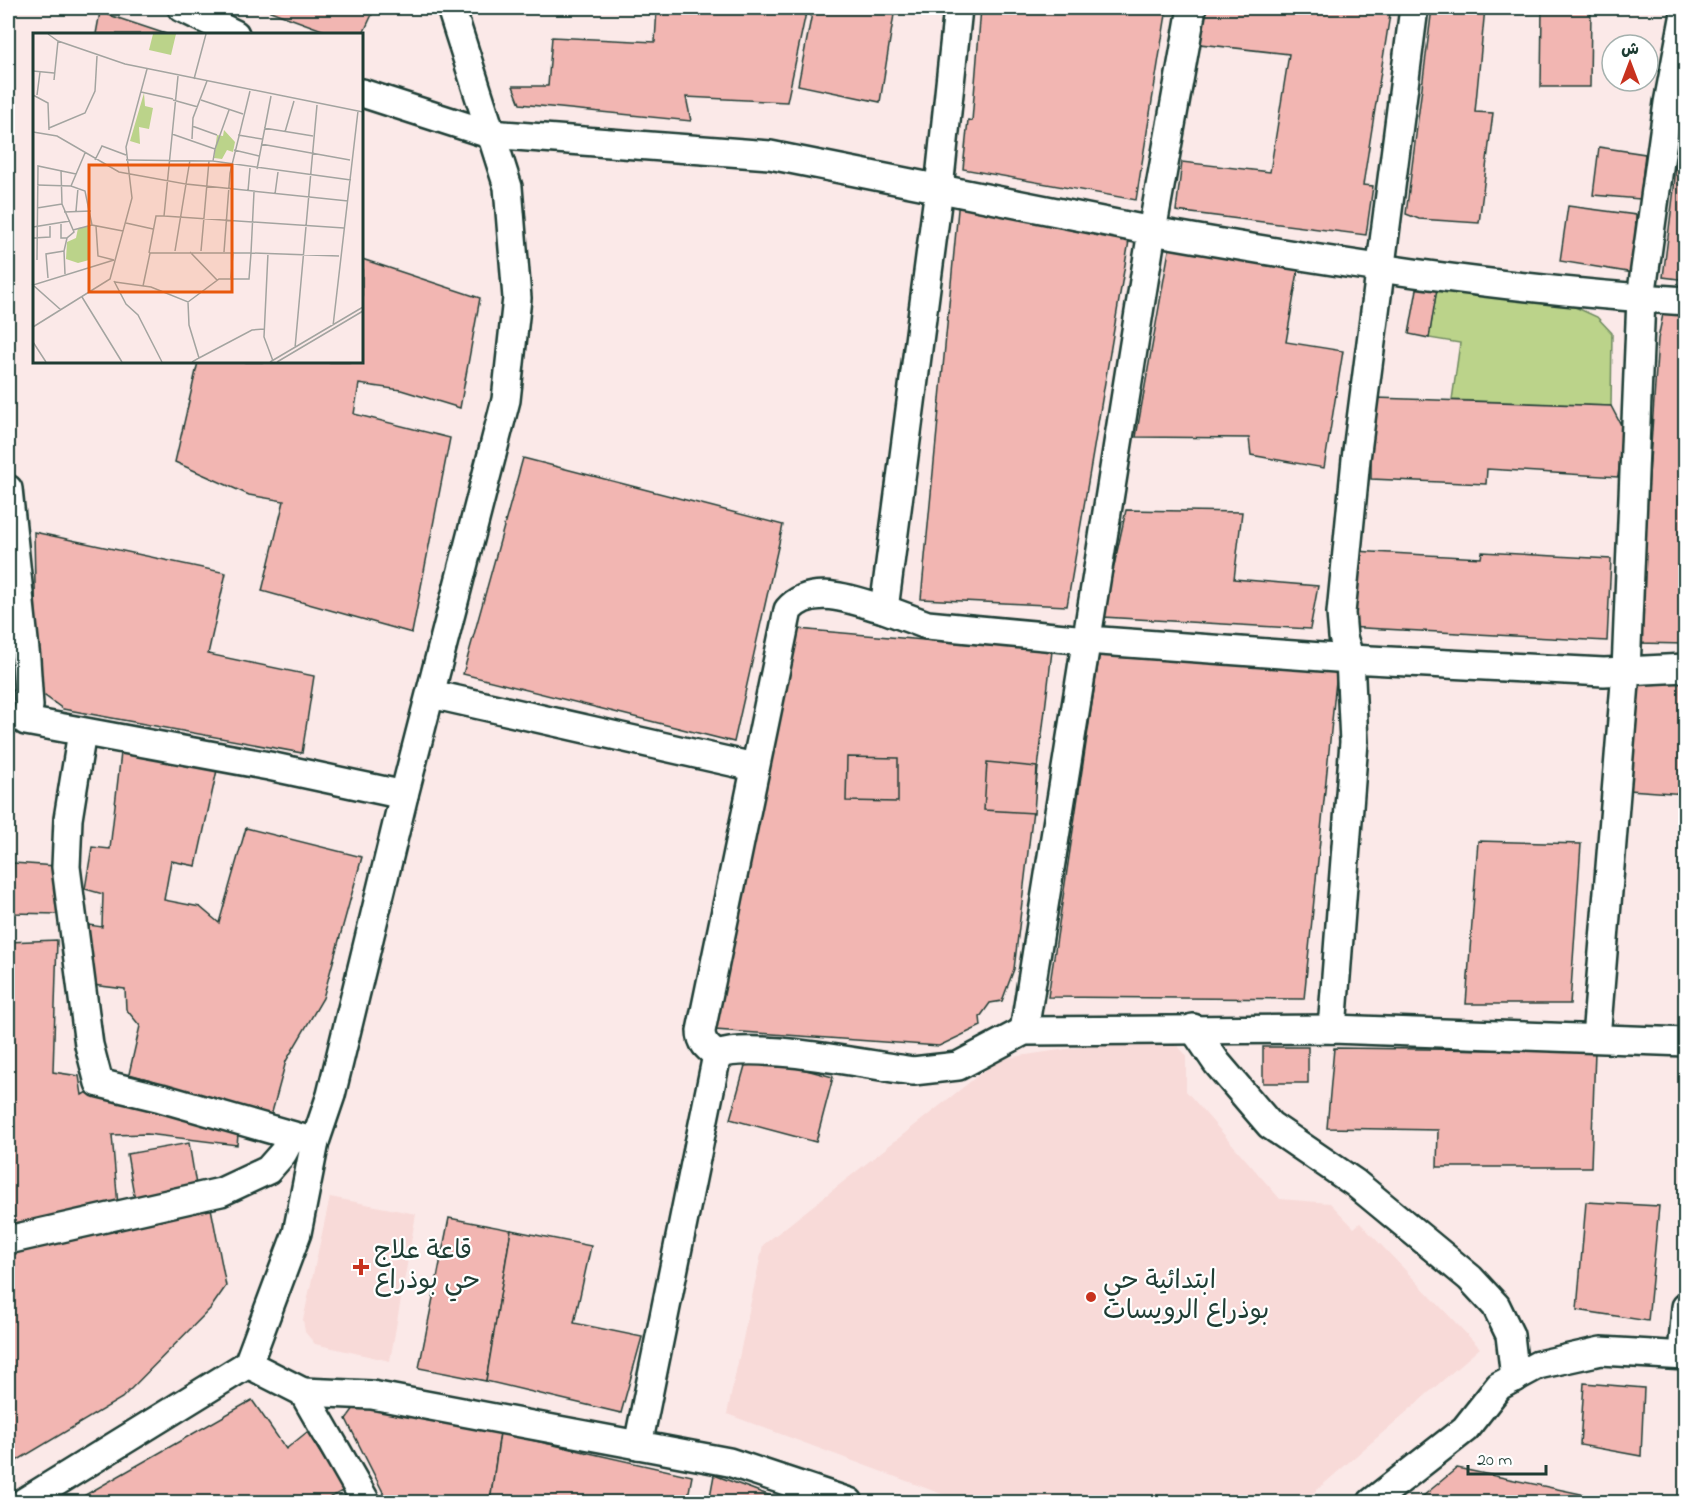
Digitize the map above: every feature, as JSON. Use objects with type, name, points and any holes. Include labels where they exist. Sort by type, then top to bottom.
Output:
[{"type":"street","points":[[182,8],[234,33]]},
{"type":"street","points":[[8,1240],[221,1192],[268,1170],[283,1153],[304,1139],[331,1095],[404,795],[506,400],[517,298],[508,187],[489,134],[451,8]]},
{"type":"street","points":[[884,609],[939,188],[958,8]]},
{"type":"street","points":[[1024,1031],[1152,231],[1192,8]]},
{"type":"street","points":[[1332,1029],[1354,742],[1350,659],[1343,638],[1341,614],[1356,459],[1414,8]]},
{"type":"street","points":[[1596,1038],[1626,670],[1641,298],[1668,103],[1686,8]]},
{"type":"street","points":[[363,93],[489,134],[770,155],[1152,231],[1380,269],[1530,289],[1686,300]]},
{"type":"street","points":[[8,489],[11,553],[26,660],[29,706],[17,724],[82,732],[280,768],[404,795]]},
{"type":"street","points":[[1686,668],[1604,672],[1350,659],[1088,640],[936,627],[920,624],[884,609],[834,596],[818,595],[800,599],[788,610],[701,1031],[701,1038],[706,1047],[717,1055],[737,1051],[772,1052],[913,1071],[931,1071],[957,1066],[1024,1031],[1193,1028],[1332,1029],[1686,1042]]},
{"type":"street","points":[[431,694],[754,767]]},
{"type":"street","points":[[82,732],[68,819],[66,867],[86,1027],[97,1079],[102,1084],[161,1098],[304,1139]]},
{"type":"street","points":[[1193,1028],[1217,1063],[1270,1125],[1355,1183],[1470,1278],[1490,1299],[1496,1306],[1510,1335],[1515,1378]]},
{"type":"street","points":[[638,1445],[717,1055]]},
{"type":"street","points":[[24,1503],[248,1364],[297,1233],[304,1139]]},
{"type":"street","points":[[1372,1503],[1466,1429],[1499,1386],[1538,1365],[1601,1351],[1684,1355],[1686,1306]]},
{"type":"street","points":[[248,1364],[303,1392],[372,1395],[729,1462],[849,1503]]},
{"type":"street","points":[[303,1392],[366,1503]]},
{"type":"shaded area","name":"ابتدائية حي بوذراع الرويسات","points":[[1167,1034],[1186,1055],[1186,1091],[1280,1199],[1330,1203],[1354,1228],[1360,1223],[1480,1348],[1303,1502],[963,1502],[727,1414],[763,1245],[999,1059]]},
{"type":"shaded area","name":"قاعة علاج حي بوذراع","points":[[330,1197],[416,1214],[390,1361],[315,1344],[305,1332],[303,1320]]},
{"type":"green space","points":[[1438,282],[1562,301],[1597,317],[1612,333],[1611,406],[1452,400],[1460,343],[1429,338]]},
{"type":"green space","points":[[8,861],[13,863],[12,913],[8,934]]},
{"type":"building","points":[[262,8],[375,8],[363,34],[330,33]]},
{"type":"building","points":[[657,8],[807,8],[787,102],[686,97],[691,121],[520,104],[513,86],[548,86],[552,37],[655,42]]},
{"type":"building","points":[[813,8],[895,8],[880,102],[798,85]]},
{"type":"building","points":[[981,8],[1167,8],[1136,200],[963,169],[968,120],[972,121]]},
{"type":"building","points":[[1206,8],[1391,8],[1363,185],[1373,186],[1366,235],[1176,211],[1182,162],[1270,172],[1289,54],[1200,44]]},
{"type":"building","points":[[1432,8],[1485,8],[1475,112],[1493,113],[1479,223],[1419,219],[1406,214]]},
{"type":"building","points":[[1542,8],[1591,8],[1590,87],[1541,87]]},
{"type":"building","points":[[100,12],[163,33],[96,33]]},
{"type":"building","points":[[1686,41],[1686,280],[1663,277],[1674,189]]},
{"type":"building","points":[[1599,147],[1645,154],[1640,199],[1593,195]]},
{"type":"building","points":[[959,199],[1130,235],[1067,606],[921,599]]},
{"type":"building","points":[[1568,206],[1636,215],[1634,273],[1560,261]]},
{"type":"building","points":[[1171,239],[1300,260],[1286,342],[1343,351],[1324,468],[1251,455],[1249,438],[1136,437]]},
{"type":"building","points":[[363,259],[480,298],[460,408],[401,390],[359,384],[354,414],[450,438],[412,633],[262,591],[284,501],[249,495],[175,462],[198,363],[363,363]]},
{"type":"building","points":[[1419,278],[1438,282],[1429,338],[1409,334]]},
{"type":"building","points":[[1665,304],[1686,306],[1686,644],[1638,643],[1658,339]]},
{"type":"building","points":[[1376,398],[1611,406],[1623,429],[1618,477],[1487,469],[1486,484],[1371,479],[1371,423],[1376,423]]},
{"type":"building","points":[[523,458],[783,525],[734,742],[463,674]]},
{"type":"building","points":[[1126,510],[1242,512],[1234,579],[1318,586],[1310,629],[1103,617]]},
{"type":"building","points":[[34,532],[226,573],[208,654],[314,676],[302,753],[63,709],[37,690]]},
{"type":"building","points":[[1354,551],[1481,558],[1482,552],[1611,559],[1607,641],[1346,627]]},
{"type":"building","points":[[797,629],[831,633],[828,653],[796,648]]},
{"type":"building","points":[[797,629],[1052,651],[1014,969],[1002,1001],[990,1003],[980,1017],[981,1026],[939,1046],[715,1030]]},
{"type":"building","points":[[1100,650],[1337,671],[1304,999],[1048,997]]},
{"type":"building","points":[[1640,672],[1686,676],[1686,794],[1629,790]]},
{"type":"building","points":[[122,744],[219,761],[196,866],[171,861],[164,900],[200,907],[219,923],[246,828],[362,857],[323,998],[286,1061],[271,1116],[155,1087],[155,1081],[129,1074],[140,1026],[126,1009],[125,989],[84,984],[89,925],[102,927],[103,894],[85,889],[92,847],[110,849]]},
{"type":"building","points":[[847,757],[898,758],[898,802],[846,801]]},
{"type":"building","points":[[987,762],[1037,767],[1034,813],[984,810]]},
{"type":"building","points":[[1478,841],[1581,844],[1570,1004],[1466,1004]]},
{"type":"building","points":[[13,863],[56,866],[58,914],[12,913]]},
{"type":"building","points":[[57,940],[53,1072],[79,1076],[82,1095],[97,1086],[239,1125],[237,1145],[147,1134],[112,1135],[118,1206],[8,1229],[8,1103],[12,1103],[8,1096],[8,942]]},
{"type":"building","points":[[1263,1047],[1308,1047],[1308,1083],[1263,1083]]},
{"type":"building","points":[[1334,1048],[1595,1051],[1591,1167],[1437,1167],[1438,1130],[1327,1128]]},
{"type":"building","points":[[748,1055],[833,1077],[816,1142],[730,1119]]},
{"type":"building","points":[[189,1143],[197,1191],[135,1201],[127,1154]]},
{"type":"building","points":[[1586,1202],[1659,1206],[1648,1321],[1577,1310]]},
{"type":"building","points":[[210,1203],[226,1286],[210,1309],[122,1398],[8,1466],[8,1249]]},
{"type":"building","points":[[449,1218],[511,1230],[486,1381],[419,1368]]},
{"type":"building","points":[[511,1230],[591,1246],[574,1323],[642,1337],[621,1413],[486,1381]]},
{"type":"building","points":[[1584,1383],[1644,1388],[1641,1456],[1580,1445]]},
{"type":"building","points":[[252,1400],[286,1449],[307,1432],[344,1490],[323,1502],[73,1502]]},
{"type":"building","points":[[357,1404],[500,1433],[490,1502],[388,1502],[346,1419]]},
{"type":"building","points":[[500,1433],[692,1476],[687,1502],[490,1502]]},
{"type":"building","points":[[1457,1468],[1619,1502],[1416,1502]]},
{"type":"building","points":[[714,1475],[787,1502],[709,1502]]},
{"type":"place","name":"قاعة علاج حي بوذراع","points":[[361,1267]]},
{"type":"place","name":"ابتدائية حي بوذراع الرويسات","points":[[1091,1297]]}]
